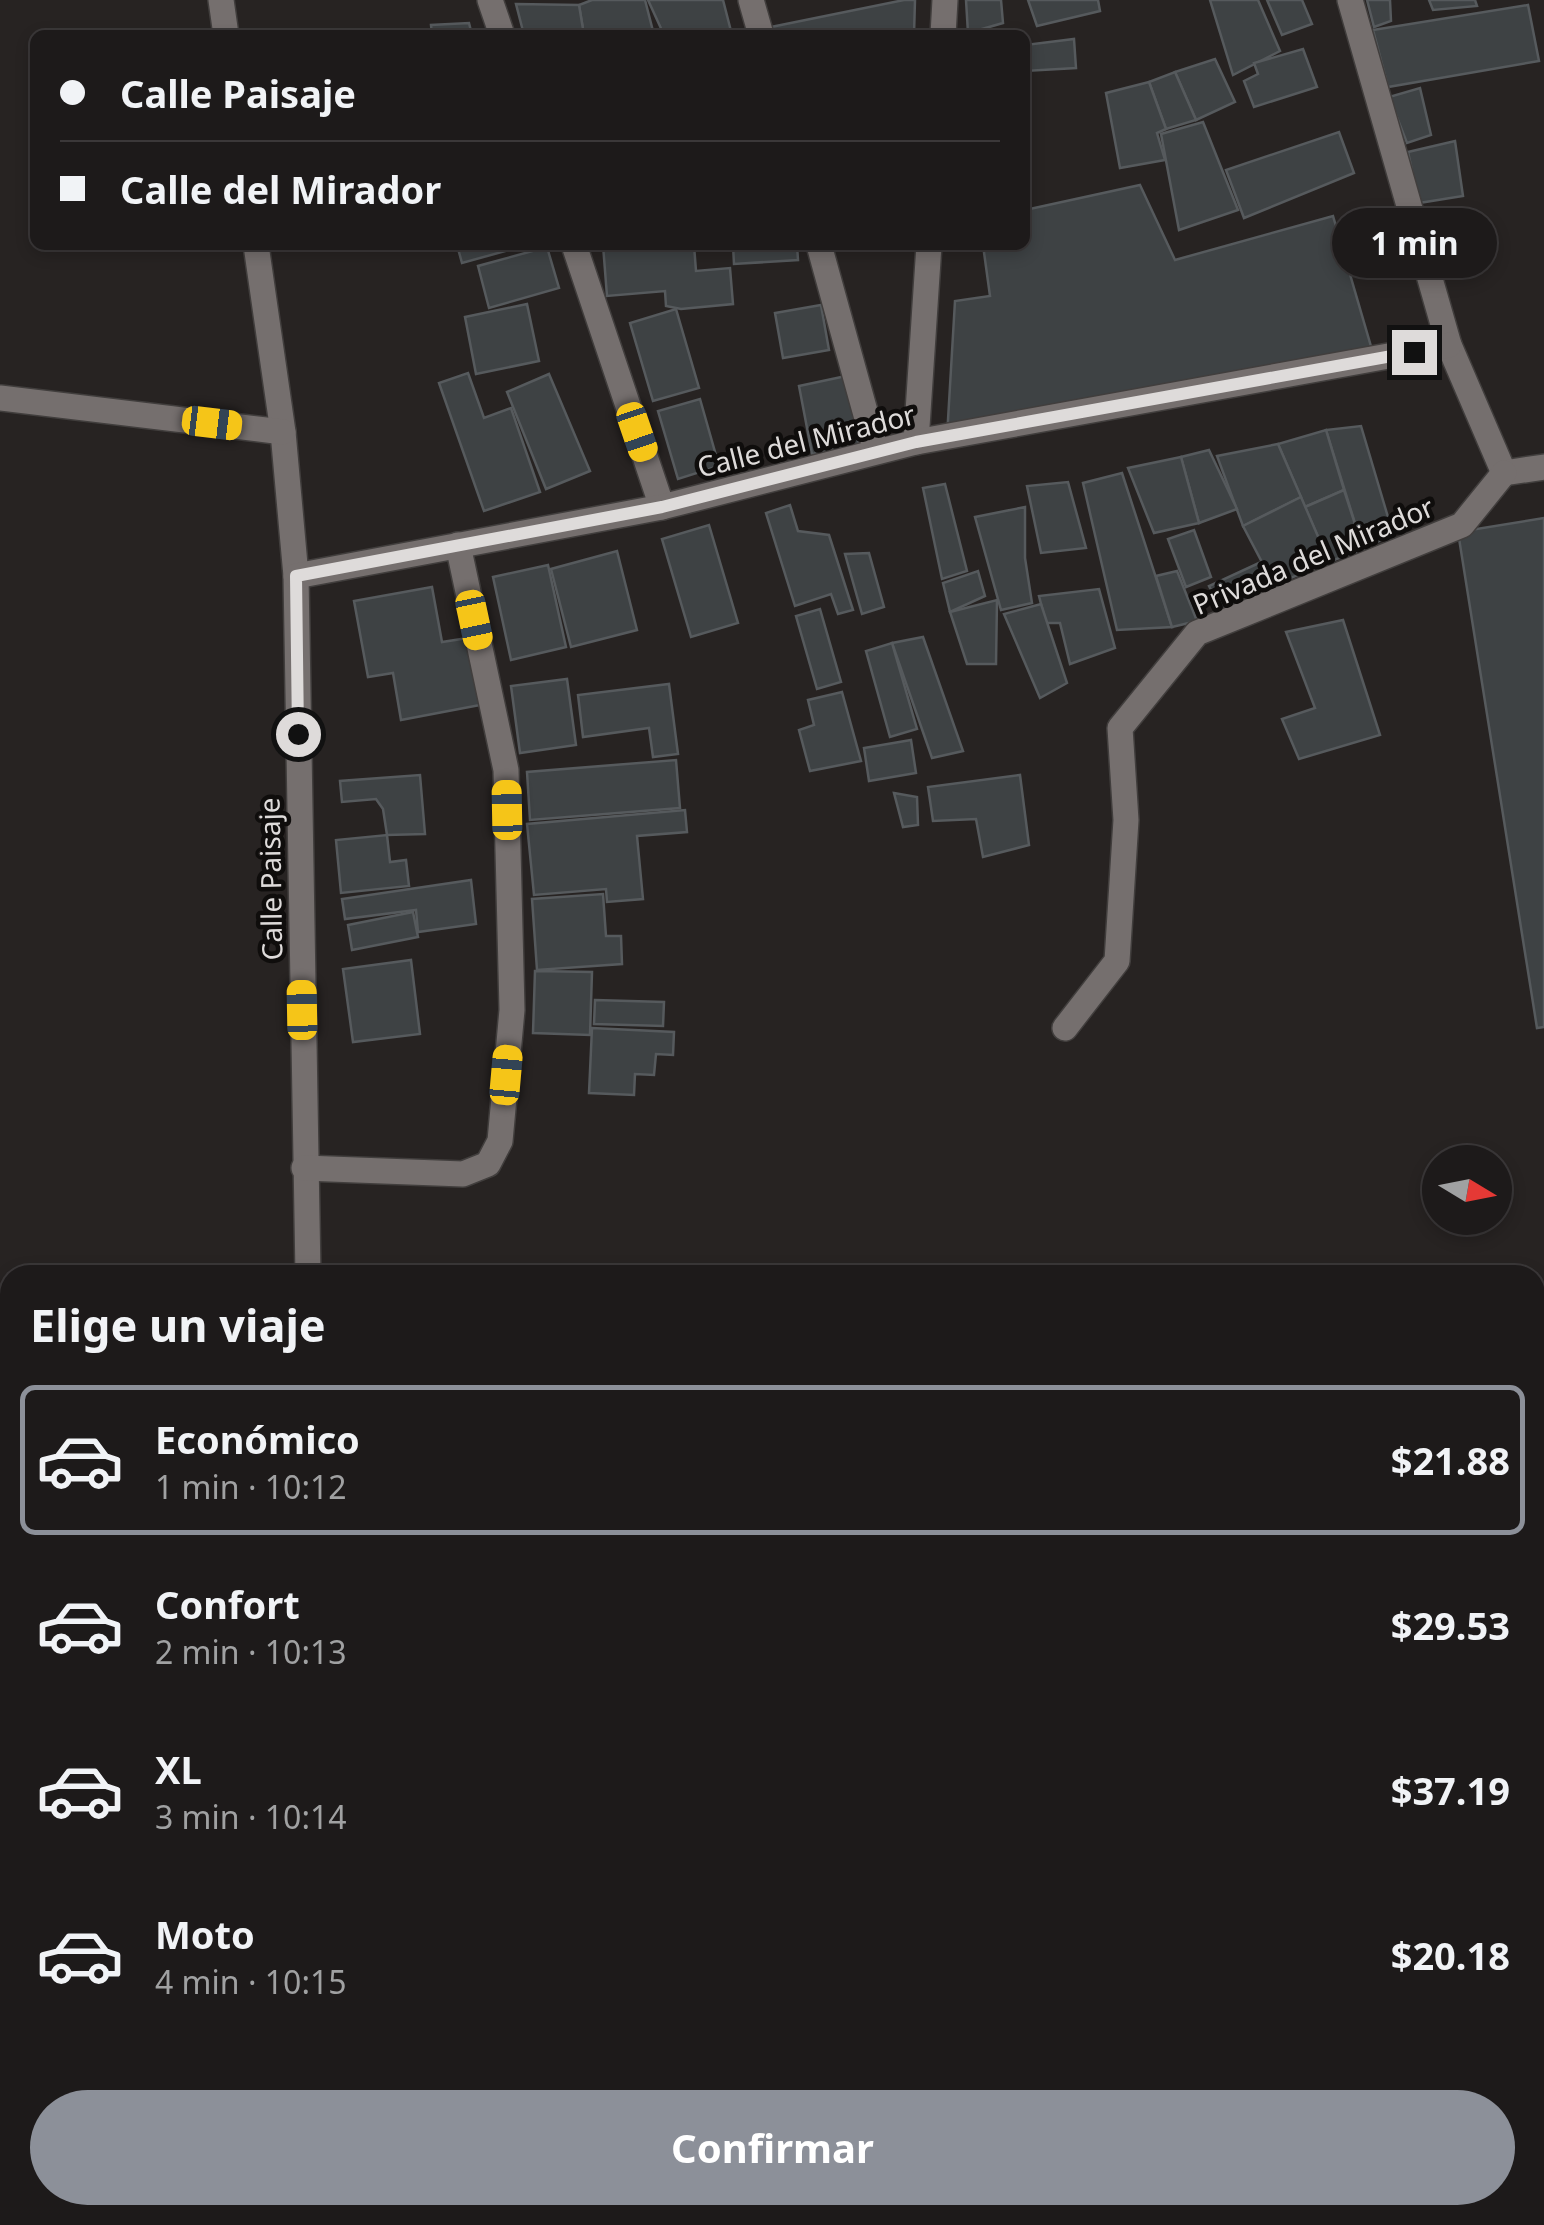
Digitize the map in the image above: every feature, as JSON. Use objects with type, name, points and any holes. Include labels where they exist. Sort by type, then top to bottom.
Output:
[{"type":"street","points":[[221,0],[225,30]]},
{"type":"street","points":[[490,0],[500,30]]},
{"type":"street","points":[[751,0],[760,30]]},
{"type":"street","points":[[943,30],[945,0]]},
{"type":"street","points":[[1350,0],[1449,345],[1504,473],[1544,467]]},
{"type":"street","name":"Calle Paisaje","points":[[257,250],[283,432],[296,576],[308,1265]]},
{"type":"street","points":[[576,250],[662,507]]},
{"type":"street","points":[[820,250],[876,451]]},
{"type":"street","points":[[916,442],[929,250]]},
{"type":"street","name":"Calle del Mirador","points":[[296,576],[662,507],[916,442],[1449,345]]},
{"type":"street","points":[[0,398],[283,432]]},
{"type":"street","name":"Privada del Mirador","points":[[1065,1028],[1117,961],[1126,820],[1120,728],[1197,633],[1462,525],[1504,473]]},
{"type":"street","points":[[304,1168],[463,1174],[488,1164],[500,1141],[512,1010],[506,770],[458,545]]},
{"type":"building","points":[[592,0],[645,0],[653,30],[583,30],[579,5]]},
{"type":"building","points":[[648,0],[723,0],[731,30],[662,30]]},
{"type":"building","points":[[904,0],[915,0],[914,30],[771,27]]},
{"type":"building","points":[[966,0],[1001,0],[1003,23],[968,30]]},
{"type":"building","points":[[1028,0],[1098,0],[1100,11],[1037,26]]},
{"type":"building","points":[[1210,0],[1258,0],[1280,51],[1233,75]]},
{"type":"building","points":[[1267,0],[1302,0],[1312,24],[1282,35]]},
{"type":"building","points":[[1367,0],[1390,0],[1391,21],[1374,27]]},
{"type":"building","points":[[1429,0],[1475,0],[1477,6],[1433,10]]},
{"type":"building","points":[[516,4],[579,5],[583,30],[523,30]]},
{"type":"building","points":[[1528,5],[1539,61],[1388,87],[1373,30]]},
{"type":"building","points":[[469,23],[471,30],[432,30],[431,25]]},
{"type":"building","points":[[1074,39],[1076,68],[1030,71],[1030,44]]},
{"type":"building","points":[[1303,49],[1317,87],[1254,107],[1244,81],[1258,74],[1254,63]]},
{"type":"building","points":[[1215,59],[1235,102],[1196,120],[1175,72]]},
{"type":"building","points":[[1175,72],[1196,120],[1166,129],[1149,82]]},
{"type":"building","points":[[1149,82],[1166,129],[1157,133],[1165,160],[1120,168],[1106,93]]},
{"type":"building","points":[[1420,88],[1431,135],[1407,143],[1389,97]]},
{"type":"building","points":[[1203,122],[1238,210],[1179,230],[1161,134]]},
{"type":"building","points":[[1339,132],[1354,173],[1244,218],[1226,170]]},
{"type":"building","points":[[1455,141],[1463,196],[1419,203],[1408,152]]},
{"type":"building","points":[[1140,185],[1175,260],[1333,216],[1377,367],[947,437],[955,301],[990,296],[984,250],[1030,250],[1030,209]]},
{"type":"building","points":[[458,250],[509,250],[462,263]]},
{"type":"building","points":[[548,250],[559,288],[489,308],[478,266]]},
{"type":"building","points":[[603,250],[694,250],[696,271],[730,268],[733,304],[681,309],[666,306],[665,291],[607,296]]},
{"type":"building","points":[[733,250],[797,250],[798,260],[734,264]]},
{"type":"building","points":[[527,304],[539,361],[476,374],[465,317]]},
{"type":"building","points":[[821,305],[829,350],[783,358],[775,313]]},
{"type":"building","points":[[676,309],[699,388],[653,401],[630,323]]},
{"type":"building","points":[[468,373],[484,418],[511,408],[540,492],[484,511],[439,383]]},
{"type":"building","points":[[549,374],[590,471],[546,489],[507,392]]},
{"type":"building","points":[[846,376],[859,445],[812,454],[799,386]]},
{"type":"building","points":[[700,399],[719,466],[678,479],[658,411]]},
{"type":"building","points":[[1361,426],[1393,534],[1363,549],[1326,430]]},
{"type":"building","points":[[1326,430],[1344,490],[1305,507],[1278,444]]},
{"type":"building","points":[[1278,444],[1301,497],[1243,526],[1217,456]]},
{"type":"building","points":[[1209,450],[1237,509],[1199,523],[1181,457]]},
{"type":"building","points":[[1181,457],[1199,523],[1154,533],[1128,468]]},
{"type":"building","points":[[1122,473],[1172,627],[1117,630],[1083,483]]},
{"type":"building","points":[[1068,482],[1086,548],[1041,553],[1027,486]]},
{"type":"building","points":[[945,484],[967,571],[942,579],[923,488]]},
{"type":"building","points":[[1344,490],[1363,549],[1329,562],[1305,507]]},
{"type":"building","points":[[1301,497],[1329,562],[1274,585],[1243,526]]},
{"type":"building","points":[[790,505],[798,531],[829,535],[853,610],[838,614],[831,594],[795,606],[766,513]]},
{"type":"building","points":[[1025,507],[1025,558],[1032,603],[1001,610],[975,517]]},
{"type":"building","points":[[1544,518],[1544,1027],[1537,1028],[1458,532]]},
{"type":"building","points":[[709,525],[738,623],[691,637],[662,539]]},
{"type":"building","points":[[1194,530],[1211,577],[1186,587],[1168,539]]},
{"type":"building","points":[[617,551],[637,630],[571,647],[551,569]]},
{"type":"building","points":[[869,553],[884,607],[862,614],[845,554]]},
{"type":"building","points":[[1259,563],[1274,595],[1223,613],[1209,586]]},
{"type":"building","points":[[548,565],[566,647],[511,660],[493,577]]},
{"type":"building","points":[[978,571],[985,596],[950,612],[943,583]]},
{"type":"building","points":[[1177,571],[1197,621],[1172,627],[1156,576]]},
{"type":"building","points":[[432,587],[442,642],[468,638],[480,705],[401,720],[393,673],[368,677],[354,601]]},
{"type":"building","points":[[1099,589],[1115,648],[1070,664],[1060,623],[1046,623],[1039,596]]},
{"type":"building","points":[[997,600],[996,664],[967,664],[950,612]]},
{"type":"building","points":[[1041,604],[1067,683],[1040,698],[1004,614]]},
{"type":"building","points":[[820,609],[841,682],[817,689],[796,616]]},
{"type":"building","points":[[1343,620],[1380,735],[1299,759],[1282,719],[1315,708],[1286,632]]},
{"type":"building","points":[[923,637],[963,751],[932,758],[892,643]]},
{"type":"building","points":[[892,643],[917,729],[890,737],[866,651]]},
{"type":"building","points":[[567,679],[576,745],[520,753],[511,686]]},
{"type":"building","points":[[669,684],[678,754],[653,757],[649,728],[583,737],[578,695]]},
{"type":"building","points":[[842,692],[861,761],[810,771],[799,730],[814,725],[808,700]]},
{"type":"building","points":[[911,740],[916,773],[869,781],[864,748]]},
{"type":"building","points":[[676,760],[680,808],[530,820],[527,772]]},
{"type":"building","points":[[420,775],[425,834],[387,835],[383,809],[376,799],[342,802],[340,781]]},
{"type":"building","points":[[1020,775],[1029,845],[983,857],[976,819],[933,821],[928,787]]},
{"type":"building","points":[[894,793],[917,797],[918,825],[903,827]]},
{"type":"building","points":[[685,810],[687,832],[637,836],[643,899],[607,902],[606,889],[534,895],[527,824]]},
{"type":"building","points":[[387,835],[390,862],[406,860],[409,886],[341,893],[336,840]]},
{"type":"building","points":[[471,880],[476,924],[418,932],[416,910],[345,919],[342,899]]},
{"type":"building","points":[[603,894],[606,936],[621,936],[622,964],[537,970],[532,899]]},
{"type":"building","points":[[413,912],[418,937],[352,950],[348,925]]},
{"type":"building","points":[[411,960],[420,1034],[353,1042],[343,969]]},
{"type":"building","points":[[535,971],[592,972],[590,1035],[533,1033]]},
{"type":"building","points":[[595,1000],[664,1002],[663,1026],[594,1024]]},
{"type":"building","points":[[592,1028],[674,1032],[673,1055],[656,1054],[654,1075],[635,1074],[634,1095],[589,1093]]},
{"type":"route","points":[[298,734],[296,576],[662,507],[916,442],[1414,352]]}]
